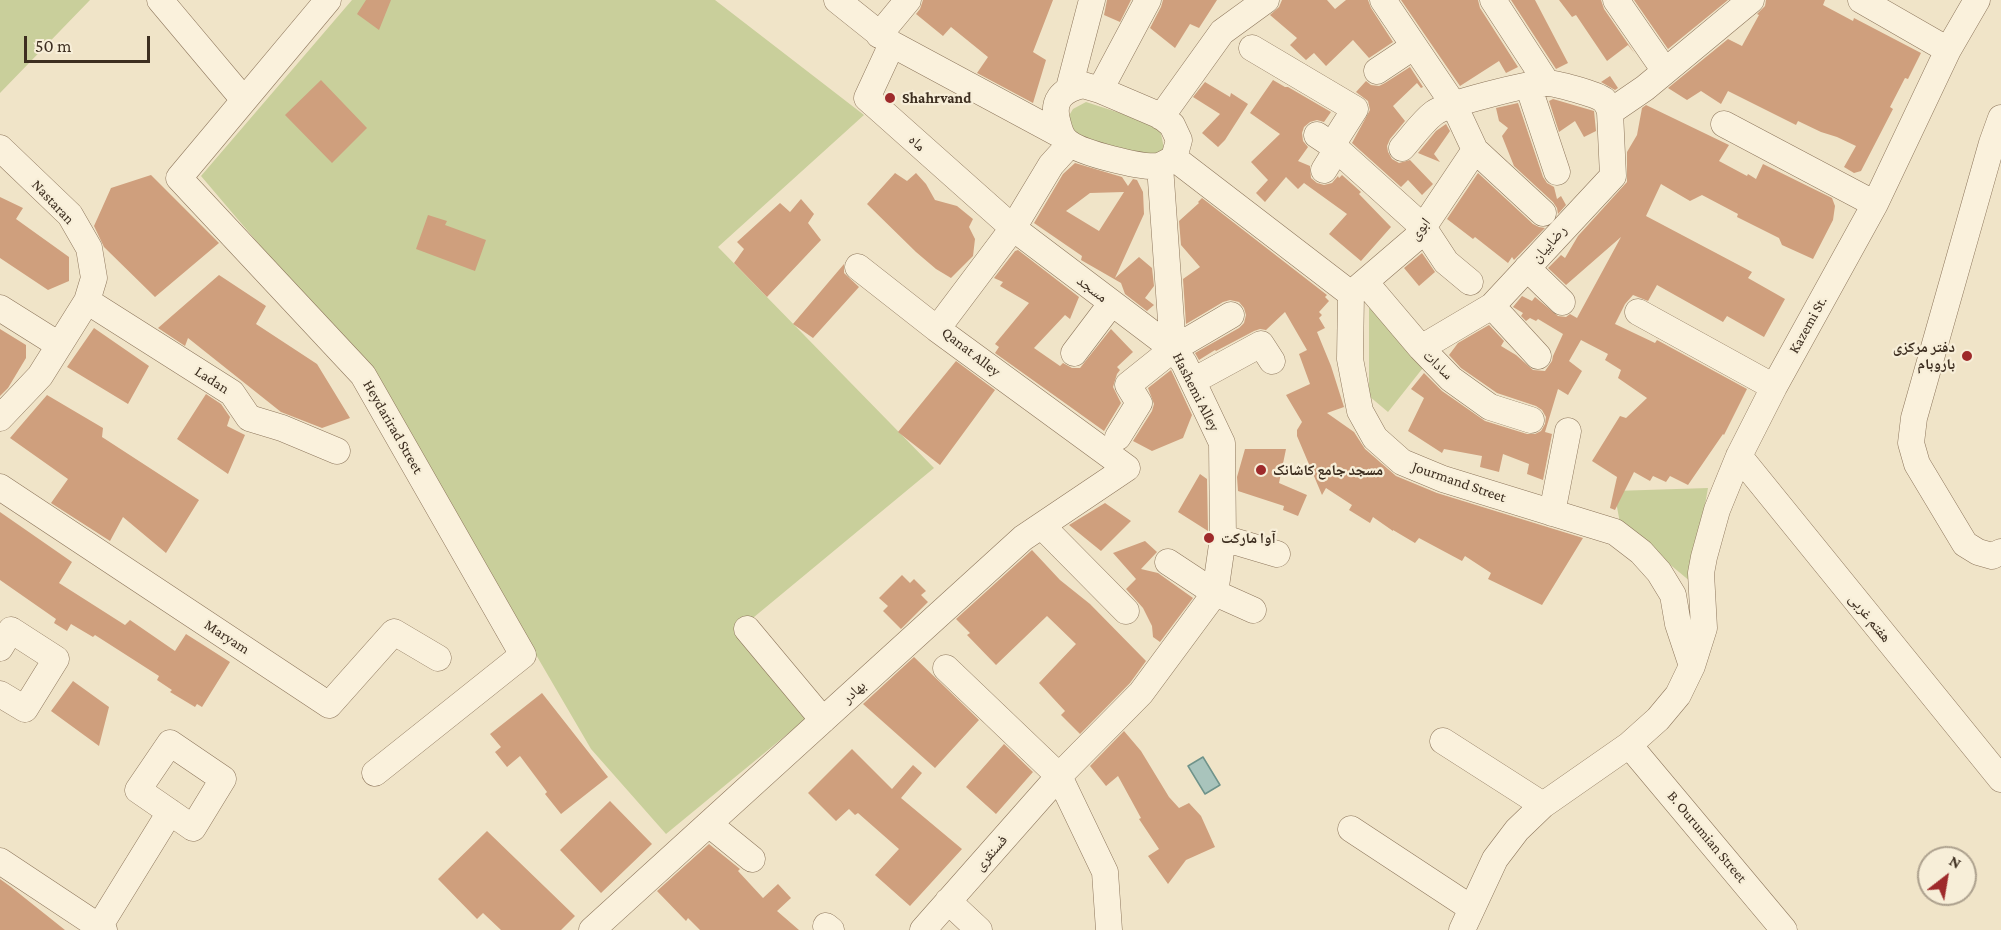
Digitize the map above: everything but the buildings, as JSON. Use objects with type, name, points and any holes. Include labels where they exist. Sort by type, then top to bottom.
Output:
[{"type":"street","points":[[160,0],[244,100]]},
{"type":"street","name":"Heydarirad Street","points":[[328,0],[179,178],[363,375],[524,655],[375,772]]},
{"type":"street","points":[[837,0],[886,40],[1089,152],[1142,166],[1167,162],[1358,288]]},
{"type":"street","points":[[886,40],[908,0]]},
{"type":"street","points":[[1065,140],[1054,112],[1058,99],[1069,88],[1092,0]]},
{"type":"street","points":[[1100,90],[1148,0]]},
{"type":"street","points":[[1069,88],[1083,85],[1100,90],[1161,117],[1222,32],[1266,0]]},
{"type":"street","points":[[1383,0],[1454,105],[1475,150],[1543,213]]},
{"type":"street","points":[[1493,0],[1537,84],[1557,172]]},
{"type":"street","points":[[1616,0],[1665,71]]},
{"type":"street","points":[[1861,0],[1948,50]]},
{"type":"street","name":"Kazemi St.","points":[[1467,919],[1495,859],[1517,830],[1543,805],[1629,745],[1658,718],[1678,695],[1692,666],[1704,628],[1701,573],[1704,557],[1717,510],[1740,456],[1774,387],[1875,204],[1948,50],[1977,0]]},
{"type":"street","points":[[1402,148],[1434,112],[1503,91],[1537,84],[1593,94],[1615,109],[1665,71],[1744,2]]},
{"type":"street","name":"ماه","points":[[886,40],[867,98],[1013,228]]},
{"type":"street","points":[[1377,71],[1413,47]]},
{"type":"street","points":[[1252,48],[1355,109],[1328,150],[1423,227],[1446,262],[1470,282]]},
{"type":"street","name":"رضاییان","points":[[1420,348],[1492,306],[1613,176],[1615,109]]},
{"type":"street","name":"Hashemi Alley","points":[[1059,776],[1141,693],[1215,593],[1223,538],[1222,443],[1184,363],[1173,349],[1167,162],[1179,140],[1172,125],[1161,117]]},
{"type":"street","points":[[2001,118],[1917,407],[1911,443],[1917,464],[1965,544],[1978,552],[1992,556],[2001,552]]},
{"type":"street","points":[[1724,124],[1875,204]]},
{"type":"street","name":"Qanat Alley","points":[[1065,140],[1013,228],[937,328],[1127,468]]},
{"type":"street","name":"Nastaran","points":[[0,148],[70,215],[88,248],[94,278],[87,301]]},
{"type":"street","name":"ابوی","points":[[1358,288],[1416,238],[1475,150]]},
{"type":"street","name":"مسجد","points":[[1013,228],[1173,349]]},
{"type":"street","points":[[858,267],[937,328]]},
{"type":"street","points":[[1527,268],[1562,302]]},
{"type":"street","name":"سادات","points":[[1358,288],[1451,379],[1490,406],[1531,420]]},
{"type":"street","name":"Jourmand Street","points":[[1358,288],[1350,359],[1360,411],[1375,438],[1402,462],[1443,479],[1615,532],[1641,552],[1659,573],[1673,595],[1680,632],[1692,666]]},
{"type":"street","points":[[0,418],[40,376],[87,301]]},
{"type":"street","name":"Ladan","points":[[87,301],[232,393],[249,418],[282,428],[337,451]]},
{"type":"street","points":[[1074,353],[1112,304]]},
{"type":"street","points":[[1492,306],[1538,356]]},
{"type":"street","points":[[0,308],[59,345]]},
{"type":"street","points":[[1638,312],[1774,387]]},
{"type":"street","points":[[1118,437],[1139,403],[1128,385],[1173,349],[1231,315]]},
{"type":"street","points":[[1193,381],[1262,344],[1272,361]]},
{"type":"street","points":[[1552,513],[1568,431]]},
{"type":"street","name":"هفتم غربی","points":[[1740,456],[2001,779]]},
{"type":"street","name":"بهادر","points":[[592,930],[1023,538],[1127,468]]},
{"type":"street","name":"Maryam","points":[[0,487],[329,705],[394,632],[438,658]]},
{"type":"street","points":[[1042,526],[1126,611]]},
{"type":"street","points":[[1223,538],[1277,554]]},
{"type":"street","points":[[1168,561],[1215,593],[1252,610]]},
{"type":"street","points":[[747,628],[824,720]]},
{"type":"street","points":[[0,648],[10,630],[56,659],[25,709],[1,697]]},
{"type":"street","points":[[946,668],[1059,776],[1105,872],[1109,930]]},
{"type":"street","points":[[1443,741],[1543,805]]},
{"type":"street","name":"B. Ourumian Street","points":[[1629,745],[1784,930]]},
{"type":"street","name":"فسنقری","points":[[923,930],[1059,776]]},
{"type":"street","points":[[0,861],[101,928],[170,812]]},
{"type":"street","points":[[709,824],[752,858]]},
{"type":"street","points":[[1351,830],[1467,919]]},
{"type":"street","points":[[948,901],[979,930]]},
{"type":"green space","points":[[0,0],[90,0],[0,93]]},
{"type":"green space","points":[[352,0],[715,0],[864,115],[718,247],[934,468],[742,627],[813,713],[666,834],[591,749],[378,384],[201,176]]},
{"type":"green space","points":[[1086,102],[1151,123],[1160,129],[1164,148],[1159,156],[1103,147],[1071,132],[1067,119],[1073,109]]},
{"type":"green space","points":[[1369,301],[1426,364],[1388,412],[1369,396]]},
{"type":"green space","points":[[1708,488],[1691,582],[1620,523],[1614,491]]},
{"type":"water","points":[[1203,757],[1220,785],[1205,794],[1188,766]]},
{"type":"place","name":"Shahrvand","points":[[890,98]]},
{"type":"place","name":"دفتر مرکزی باروبام","points":[[1967,356]]},
{"type":"place","name":"مسجد جامع کاشانک","points":[[1261,470]]},
{"type":"place","name":"آوا مارکت","points":[[1209,538]]}]
